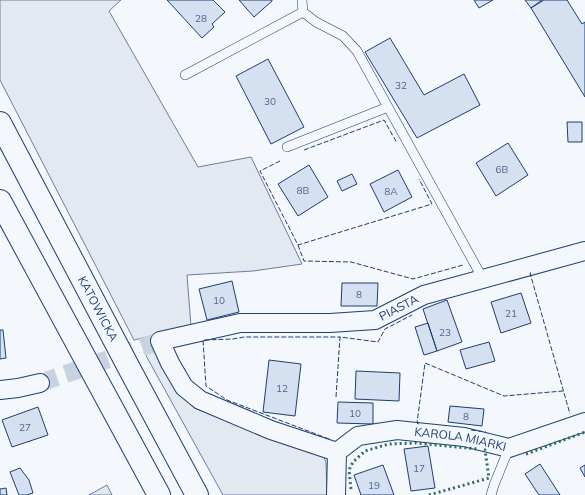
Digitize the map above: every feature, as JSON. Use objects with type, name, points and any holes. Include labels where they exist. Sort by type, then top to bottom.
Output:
[{"type":"main road","name":"KATOWICKA","points":[[0,123],[197,495]]},
{"type":"main road","points":[[0,201],[159,495]]},
{"type":"street","name":"PIASTA","points":[[337,452],[271,430],[200,400],[184,387],[170,363],[160,341],[240,323],[330,324],[375,320],[424,295],[585,251]]},
{"type":"street","points":[[0,390],[18,388],[40,382]]},
{"type":"street","name":"KAROLA MIARKI","points":[[337,452],[358,436],[397,430],[464,437],[509,448],[585,422]]},
{"type":"street","points":[[336,495],[337,452]]},
{"type":"lane","points":[[302,0],[303,12],[316,22],[343,36],[357,51],[483,279]]},
{"type":"lane","points":[[185,75],[303,12]]},
{"type":"lane","points":[[287,147],[388,107]]},
{"type":"lane","points":[[492,495],[494,485],[509,448]]},
{"type":"shaded area","points":[[0,0],[121,0],[109,11],[198,167],[251,157],[302,264],[253,271],[187,275],[191,326],[134,340],[0,80]]},
{"type":"shaded area","points":[[157,349],[180,393],[194,408],[322,454],[326,462],[327,495],[223,495],[144,352]]},
{"type":"shaded area","points":[[107,485],[112,495],[89,495]]},
{"type":"building","points":[[167,0],[213,0],[225,12],[212,24],[214,27],[202,38]]},
{"type":"building","points":[[239,0],[272,0],[272,1],[254,17]]},
{"type":"building","points":[[474,0],[493,0],[479,8]]},
{"type":"building","points":[[525,0],[542,0],[531,8]]},
{"type":"building","points":[[544,0],[567,0],[582,24],[585,22],[585,97],[531,8]]},
{"type":"building","points":[[390,38],[424,95],[464,74],[480,105],[417,138],[365,52]]},
{"type":"building","points":[[268,59],[304,127],[271,144],[236,76]]},
{"type":"building","points":[[567,122],[582,122],[582,142],[568,142]]},
{"type":"building","points":[[508,143],[528,175],[496,196],[476,163]]},
{"type":"building","points":[[309,165],[328,197],[298,216],[278,184]]},
{"type":"building","points":[[398,170],[412,197],[384,212],[370,184]]},
{"type":"building","points":[[352,174],[357,184],[342,191],[337,181]]},
{"type":"building","points":[[232,281],[239,312],[207,320],[199,289]]},
{"type":"building","points":[[342,283],[378,283],[377,306],[341,306]]},
{"type":"building","points":[[521,293],[531,323],[501,333],[491,302]]},
{"type":"building","points":[[447,300],[462,342],[437,351],[423,309]]},
{"type":"building","points":[[428,323],[437,351],[424,355],[415,327]]},
{"type":"building","points":[[0,330],[3,330],[6,358],[0,359]]},
{"type":"building","points":[[489,342],[495,361],[466,369],[460,350]]},
{"type":"building","points":[[269,360],[301,364],[295,416],[263,412]]},
{"type":"building","points":[[356,371],[400,373],[399,401],[355,399]]},
{"type":"building","points":[[338,402],[373,403],[373,424],[337,423]]},
{"type":"building","points":[[450,406],[484,409],[482,426],[448,422]]},
{"type":"building","points":[[38,407],[48,435],[12,447],[2,420]]},
{"type":"building","points":[[428,446],[435,488],[411,491],[404,449]]},
{"type":"building","points":[[540,464],[560,495],[539,495],[525,474]]},
{"type":"building","points":[[383,465],[394,495],[361,495],[354,475]]},
{"type":"building","points":[[585,465],[585,477],[580,468]]},
{"type":"building","points":[[20,468],[29,480],[33,493],[19,495],[10,472]]},
{"type":"building","points":[[6,488],[7,495],[0,495],[0,489]]},
{"type":"tunnel","points":[[40,383],[160,341]]},
{"type":"hedge","points":[[526,454],[585,432]]},
{"type":"hedge","points":[[351,489],[349,470],[353,462],[365,451],[389,444],[416,443],[478,449]]},
{"type":"hedge","points":[[429,495],[489,478],[484,450]]},
{"type":"fence","points":[[304,150],[384,120],[397,143]]},
{"type":"fence","points":[[280,161],[260,171],[298,245],[432,204],[419,179]]},
{"type":"fence","points":[[298,245],[304,261],[351,262],[413,279],[463,265]]},
{"type":"fence","points":[[531,273],[570,414]]},
{"type":"fence","points":[[336,397],[340,337],[378,342],[385,329],[412,315]]},
{"type":"fence","points":[[329,439],[227,400],[206,386],[203,340],[244,337],[340,337]]},
{"type":"fence","points":[[419,424],[417,423],[425,363],[504,396],[563,391]]},
{"type":"fence","points":[[471,430],[486,432]]}]
